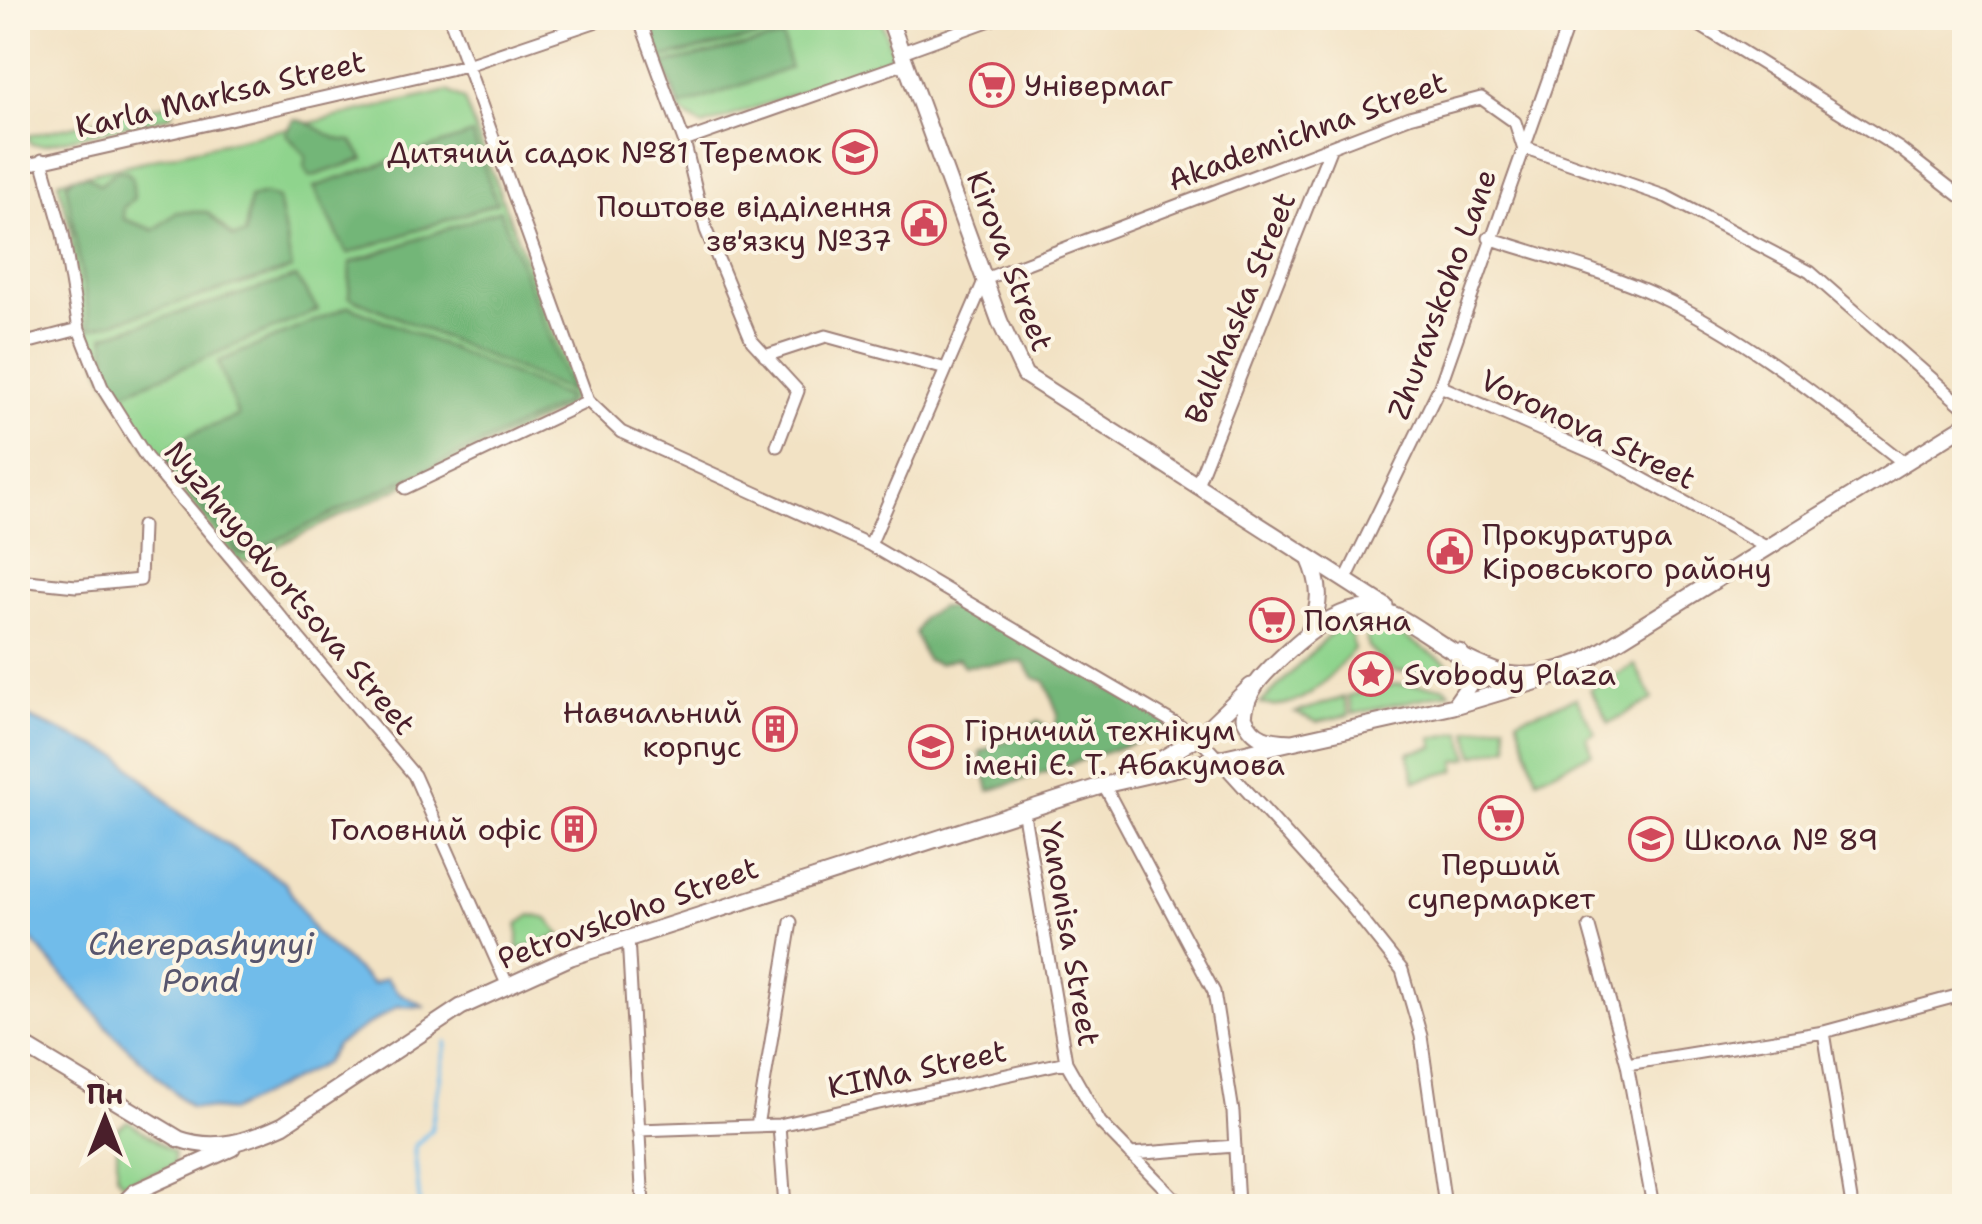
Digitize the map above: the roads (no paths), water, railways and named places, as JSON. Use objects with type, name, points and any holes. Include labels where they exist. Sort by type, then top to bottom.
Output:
[{"type":"main road","name":"Kirova Street","points":[[889,18],[985,278],[1025,374],[1196,487],[1495,671],[1537,674],[1586,661],[1964,426]]},
{"type":"main road","points":[[1308,633],[1320,598],[1309,558]]},
{"type":"main road","name":"Kirova Street","points":[[1132,778],[1198,738],[1308,633],[1350,609],[1370,608],[1400,615]]},
{"type":"main road","points":[[1454,706],[1473,679],[1470,664],[1459,652]]},
{"type":"main road","points":[[1257,680],[1245,708],[1248,727],[1266,740],[1292,742],[1537,685],[1586,661]]},
{"type":"main road","name":"Petrovskoho Street","points":[[18,1042],[179,1139],[205,1148],[253,1138],[283,1125],[461,1007],[507,984],[628,937],[1104,785],[1292,742]]},
{"type":"main road","points":[[121,1206],[135,1192],[253,1138]]},
{"type":"street","points":[[450,18],[588,401],[622,432],[870,544],[1198,738],[1220,758],[1347,901],[1402,970],[1421,1036],[1445,1206]]},
{"type":"street","name":"Karla Marksa Street","points":[[18,167],[467,65],[606,18]]},
{"type":"street","points":[[639,18],[684,141],[706,230],[752,342],[798,391],[777,446]]},
{"type":"street","points":[[684,141],[996,18]]},
{"type":"street","name":"Zhuravskoho Lane","points":[[1345,581],[1440,386],[1570,18]]},
{"type":"street","points":[[1688,18],[1900,150],[1964,199]]},
{"type":"street","name":"Akademichna Street","points":[[985,278],[1456,102],[1481,98],[1516,122],[1523,147]]},
{"type":"street","name":"Balkhaska Street","points":[[1196,487],[1331,147]]},
{"type":"street","points":[[1523,147],[1668,198],[1810,272],[1964,407]]},
{"type":"street","name":"Nyzhnyodvortsova Street","points":[[42,160],[63,234],[78,329],[102,387],[146,458],[414,774],[507,984]]},
{"type":"street","points":[[1490,238],[1654,294],[1720,329],[1814,392],[1904,463]]},
{"type":"street","points":[[870,544],[985,278]]},
{"type":"street","points":[[18,345],[78,329]]},
{"type":"street","points":[[765,356],[826,336],[946,370]]},
{"type":"street","name":"Voronova Street","points":[[1440,386],[1608,459],[1766,547]]},
{"type":"street","points":[[405,488],[588,401]]},
{"type":"street","points":[[18,580],[76,586],[140,580],[142,526]]},
{"type":"street","points":[[1104,785],[1214,992],[1233,1112],[1238,1206],[1237,1188],[1233,1112]]},
{"type":"street","name":"Yanonisa Street","points":[[1023,810],[1066,1062],[1100,1122],[1182,1206]]},
{"type":"street","points":[[757,1126],[791,922]]},
{"type":"street","points":[[1589,927],[1626,1064],[1653,1206]]},
{"type":"street","points":[[628,937],[643,1206]]},
{"type":"street","points":[[1626,1064],[1824,1032],[1964,994]]},
{"type":"street","points":[[1824,1032],[1852,1206]]},
{"type":"street","name":"KIMa Street","points":[[638,1130],[779,1125],[1066,1062]]},
{"type":"street","points":[[779,1125],[785,1206]]},
{"type":"street","points":[[1131,1154],[1235,1146]]},
{"type":"water","name":"Cherepashynyi Pond","points":[[18,713],[119,756],[182,815],[285,883],[316,934],[373,984],[386,978],[398,992],[426,1007],[398,1006],[336,1045],[325,1063],[231,1111],[190,1107],[116,1037],[18,924]]},
{"type":"waterway","points":[[420,1206],[414,1147],[431,1130],[446,1042]]},
{"type":"place","name":"Універмаг","points":[[992,85]]},
{"type":"place","name":"Дитячий садок №81 Теремок","points":[[855,152]]},
{"type":"place","name":"Поштове відділення зв'язку №37","points":[[924,223]]},
{"type":"place","name":"Прокуратура Кіровського району","points":[[1450,551]]},
{"type":"place","name":"Поляна","points":[[1272,620]]},
{"type":"place","name":"Svobody Plaza","points":[[1371,674]]},
{"type":"place","name":"Навчальний корпус","points":[[775,729]]},
{"type":"place","name":"Гірничий технікум імені Є. Т. Абакумова","points":[[931,747]]},
{"type":"place","name":"Перший супермаркет","points":[[1501,818]]},
{"type":"place","name":"Головний офіс","points":[[574,829]]},
{"type":"place","name":"Школа № 89","points":[[1651,839]]}]
